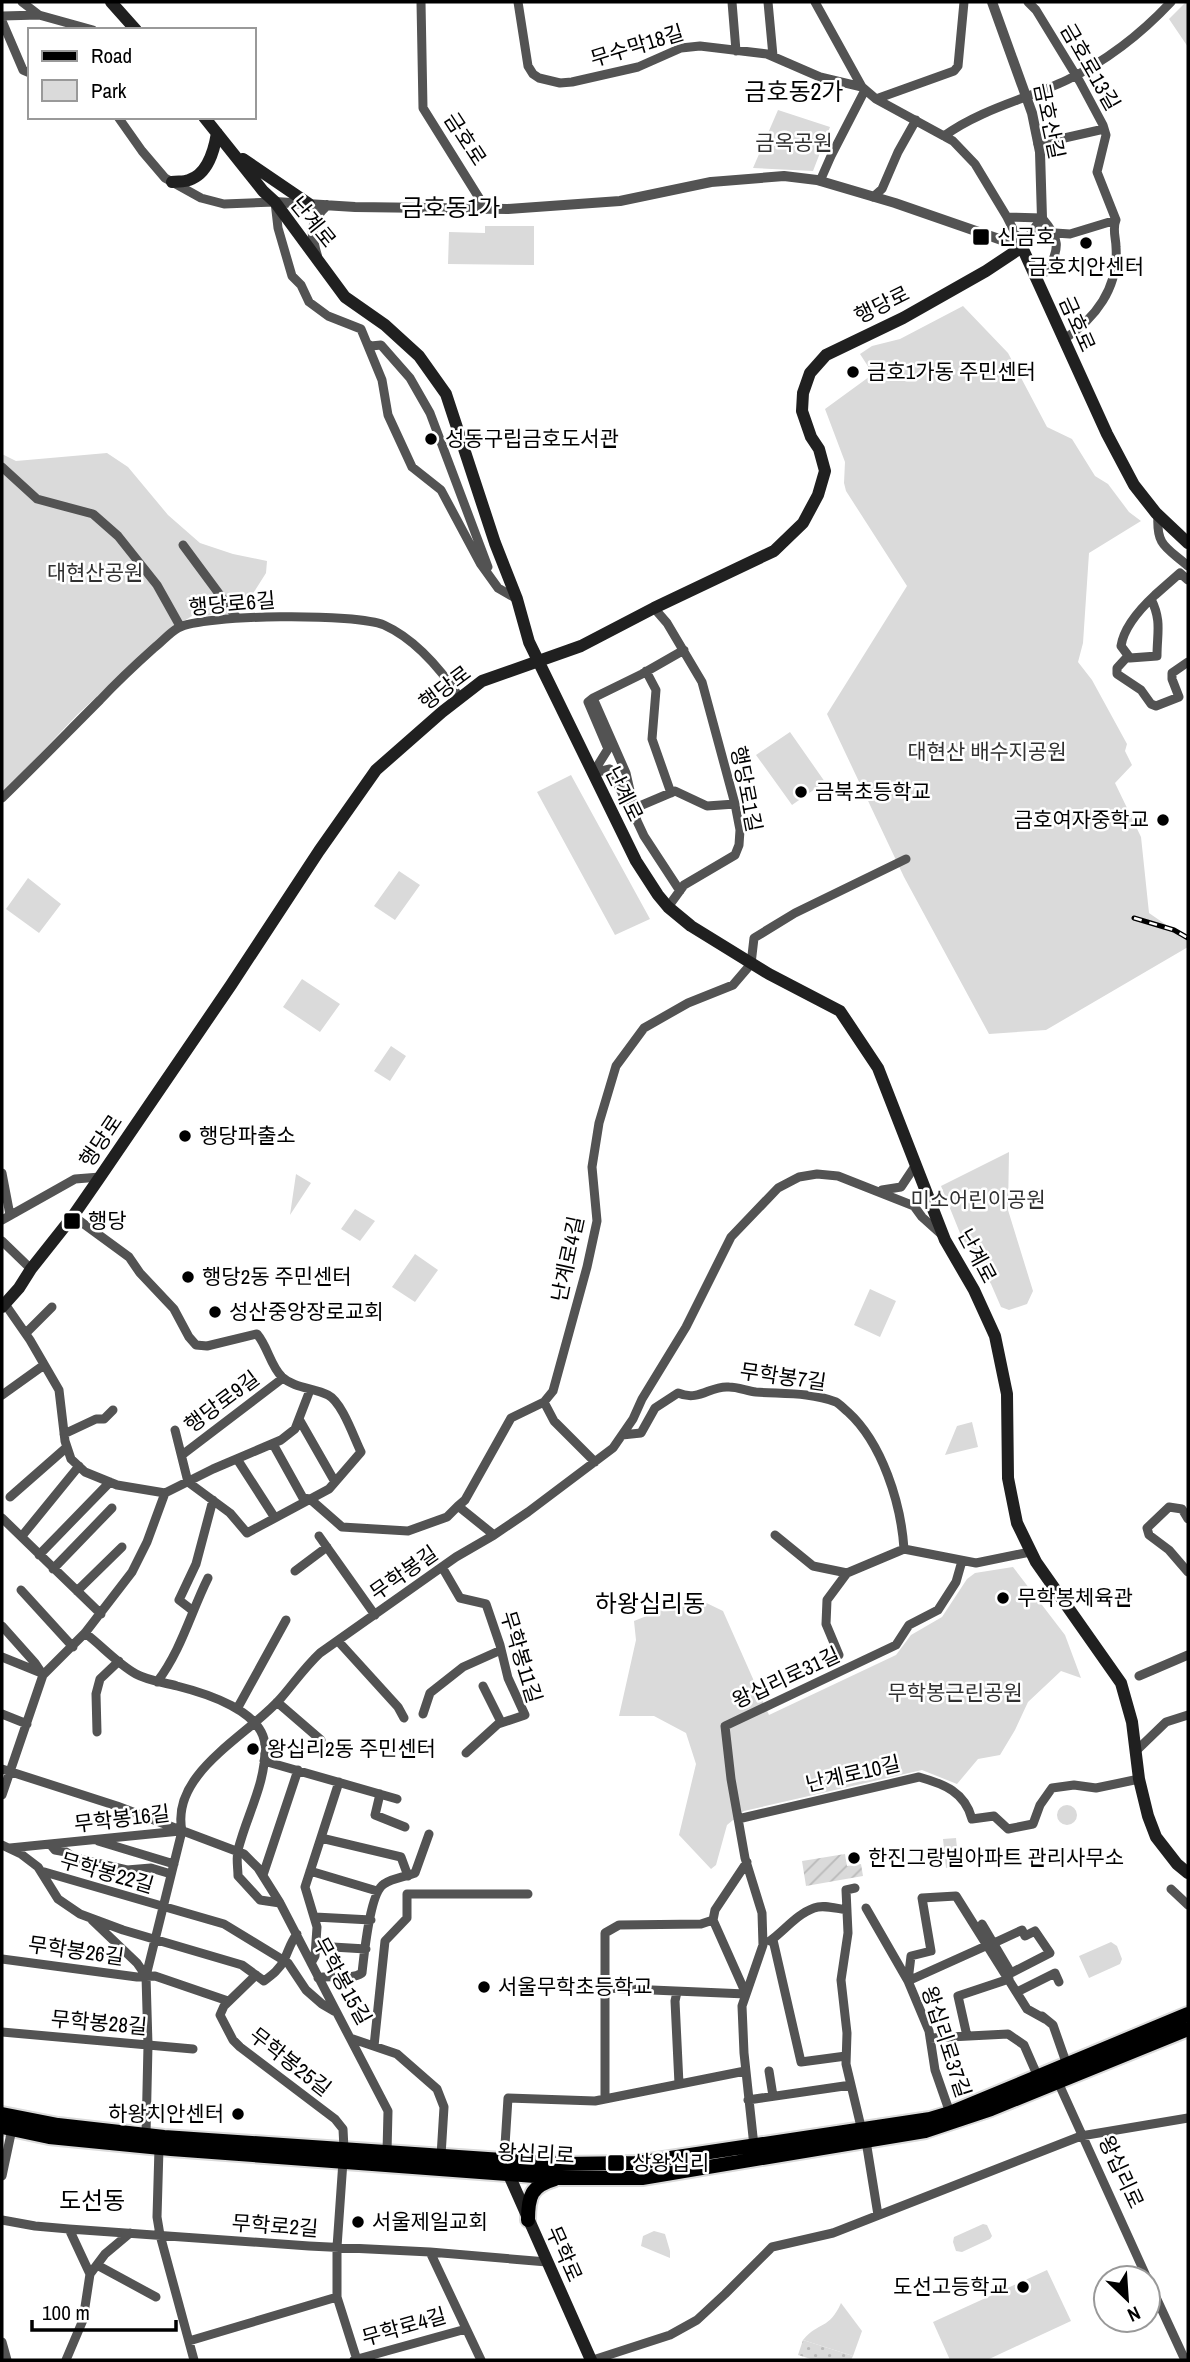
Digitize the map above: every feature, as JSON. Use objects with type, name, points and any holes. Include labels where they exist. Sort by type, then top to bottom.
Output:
[{"type":"main road","points":[[111,2],[134,28]]},
{"type":"main road","points":[[206,119],[263,191],[275,202]]},
{"type":"main road","points":[[172,182],[192,179],[203,170],[211,156],[217,133]]},
{"type":"main road","points":[[232,151],[309,204]]},
{"type":"main road","name":"난계로","points":[[275,202],[345,298],[385,325],[419,356],[446,394],[495,543],[517,599],[529,642],[636,861],[668,907],[691,926],[751,964],[840,1011],[878,1068],[943,1236],[974,1290],[995,1336],[1007,1394],[1008,1478],[1017,1523],[1030,1552],[1121,1683],[1132,1722],[1139,1779],[1156,1837],[1177,1864],[1188,1873]]},
{"type":"main road","name":"금호로","points":[[1022,247],[1111,443],[1134,485],[1158,515],[1188,543]]},
{"type":"main road","name":"행당로","points":[[3,1305],[19,1288],[100,1177],[231,985],[318,851],[376,770],[482,681],[581,646],[774,551],[803,523],[818,495],[825,471],[819,449],[802,411],[803,393],[810,373],[826,355],[915,311],[1022,247]]},
{"type":"main road","name":"왕십리로","points":[[864,2136],[950,2113],[1188,2014]]},
{"type":"main road","name":"왕십리로","points":[[2,2114],[58,2125],[344,2155],[387,2152],[441,2156],[508,2165],[561,2178],[638,2163],[925,2131],[953,2123],[1188,2029]]},
{"type":"main road","name":"왕십리로","points":[[7,2128],[49,2137],[159,2148],[344,2155],[588,2171]]},
{"type":"main road","name":"무학로","points":[[508,2165],[528,2220],[592,2360]]},
{"type":"main road","points":[[528,2220],[528,2204],[537,2186],[561,2178]]},
{"type":"street","points":[[22,2],[39,15]]},
{"type":"street","name":"금호로","points":[[421,2],[423,108],[486,209]]},
{"type":"street","name":"무수막18길","points":[[518,2],[528,66],[539,78],[561,83],[572,82],[638,67],[681,47],[700,46],[773,56],[820,77],[863,89]]},
{"type":"street","points":[[732,2],[736,51]]},
{"type":"street","points":[[768,2],[773,56]]},
{"type":"street","points":[[815,2],[863,89],[876,99],[953,141],[975,164],[1022,247]]},
{"type":"street","points":[[876,99],[954,71],[958,66],[964,2]]},
{"type":"street","name":"금호산길","points":[[992,2],[1026,97],[1038,144],[1042,218]]},
{"type":"street","name":"금호로13길","points":[[1028,2],[1036,10],[1076,75],[1104,129],[1106,135],[1097,173],[1116,220],[1112,283],[1096,313],[1063,340]]},
{"type":"street","points":[[944,136],[970,120],[1076,75],[1124,45],[1171,2]]},
{"type":"street","points":[[28,72],[23,70],[2,18],[39,15],[86,28]]},
{"type":"street","points":[[820,181],[863,89]]},
{"type":"street","points":[[119,119],[165,178],[201,198],[223,204],[275,202],[508,209],[620,201],[711,181],[784,176],[820,181],[1022,247]]},
{"type":"street","points":[[873,197],[882,189],[916,120]]},
{"type":"street","points":[[1038,144],[1104,129]]},
{"type":"street","name":"난계로","points":[[275,202],[278,228],[292,276],[301,285],[309,302],[328,316],[361,329],[382,380],[388,415],[412,467],[441,490],[480,563],[498,588],[517,599]]},
{"type":"street","points":[[317,258],[311,238],[314,222],[327,205]]},
{"type":"street","points":[[1007,217],[1042,218],[1055,233],[1056,255],[1048,271],[1035,277]]},
{"type":"street","points":[[1022,247],[1042,218]]},
{"type":"street","points":[[1055,233],[1070,234],[1116,220]]},
{"type":"street","points":[[368,344],[381,345],[410,378],[429,413],[480,550],[498,588]]},
{"type":"street","points":[[2,467],[37,499],[93,514],[118,536],[158,585],[180,626]]},
{"type":"street","points":[[1158,515],[1157,533],[1163,545],[1188,566]]},
{"type":"street","points":[[183,545],[237,618]]},
{"type":"street","points":[[1129,657],[1121,646],[1122,639],[1141,608],[1180,572],[1188,580]]},
{"type":"street","points":[[1151,598],[1158,614],[1160,628],[1157,656],[1129,657],[1117,668],[1117,674],[1141,690],[1151,704],[1156,706],[1179,697],[1172,673],[1188,662]]},
{"type":"street","name":"행당로1길","points":[[654,608],[667,623],[702,682],[740,830],[735,855],[684,885],[668,907]]},
{"type":"street","name":"행당로6길","points":[[2,798],[125,673],[180,626],[237,618],[302,616],[383,624],[412,644],[448,680],[460,698]]},
{"type":"street","points":[[593,773],[608,749],[588,702],[684,650]]},
{"type":"street","points":[[646,671],[656,690],[652,739],[654,751],[671,793]]},
{"type":"street","points":[[593,698],[626,773],[638,821]]},
{"type":"street","points":[[593,773],[610,769],[649,844],[680,891]]},
{"type":"street","points":[[635,808],[680,792],[707,806],[735,804]]},
{"type":"street","points":[[751,964],[754,938],[795,913],[906,859]]},
{"type":"street","name":"난계로4길","points":[[544,1402],[553,1391],[597,1222],[592,1167],[599,1123],[616,1066],[644,1028],[688,1003],[733,985],[751,964]]},
{"type":"street","points":[[877,1190],[901,1186],[915,1166]]},
{"type":"street","points":[[2,1173],[6,1217],[75,1179],[100,1177]]},
{"type":"street","name":"무학봉길","points":[[146,2135],[146,1976],[182,1831],[180,1818],[187,1794],[201,1769],[277,1702],[300,1672],[320,1653],[442,1567],[494,1535],[613,1448],[633,1419],[686,1326],[731,1237],[778,1188],[799,1177],[817,1174],[838,1176],[914,1206],[943,1236]]},
{"type":"street","name":"행당로9길","points":[[72,1216],[129,1257],[139,1273],[174,1309],[196,1345],[207,1346],[257,1335],[265,1343],[273,1364],[283,1378],[330,1396],[341,1409],[361,1452],[329,1489],[247,1533],[230,1513],[213,1500]]},
{"type":"street","points":[[2,1241],[31,1269]]},
{"type":"street","points":[[3,1305],[26,1333],[59,1390],[64,1434],[71,1459],[85,1472],[110,1482],[165,1493],[273,1444],[295,1429],[310,1390]]},
{"type":"street","points":[[26,1333],[52,1307]]},
{"type":"street","points":[[2,1395],[44,1365]]},
{"type":"street","name":"행당로9길","points":[[182,1455],[283,1378]]},
{"type":"street","name":"무학봉7길","points":[[622,1435],[641,1433],[655,1408],[678,1393],[689,1398],[727,1386],[756,1392],[785,1392],[838,1403],[858,1421],[874,1441],[882,1458],[902,1525],[904,1549]]},
{"type":"street","points":[[273,1444],[303,1498],[310,1499],[342,1527],[408,1531],[447,1517],[465,1500],[512,1418],[544,1402],[554,1421],[595,1462]]},
{"type":"street","points":[[64,1434],[96,1419],[104,1419],[113,1410]]},
{"type":"street","points":[[299,1419],[335,1482]]},
{"type":"street","points":[[175,1430],[188,1482],[213,1500],[196,1564],[179,1600],[192,1610]]},
{"type":"street","points":[[10,1497],[67,1447]]},
{"type":"street","points":[[237,1459],[275,1518]]},
{"type":"street","points":[[22,1536],[79,1466]]},
{"type":"street","points":[[40,1555],[110,1482]]},
{"type":"street","points":[[2,1795],[5,1770],[27,1724],[43,1675],[74,1647],[132,1572],[147,1542],[165,1493]]},
{"type":"street","points":[[1188,1519],[1185,1505],[1169,1507],[1147,1528],[1149,1535],[1169,1550],[1188,1572]]},
{"type":"street","points":[[458,1506],[494,1535]]},
{"type":"street","points":[[53,1569],[112,1508]]},
{"type":"street","points":[[2,1518],[101,1614]]},
{"type":"street","points":[[775,1535],[813,1566],[847,1573]]},
{"type":"street","points":[[319,1536],[375,1615]]},
{"type":"street","points":[[77,1591],[122,1547]]},
{"type":"street","points":[[295,1571],[327,1547]]},
{"type":"street","points":[[839,1655],[825,1624],[827,1600],[847,1573],[904,1549],[976,1563],[1030,1552]]},
{"type":"street","name":"왕십리로31길","points":[[763,2149],[748,2100],[742,2006],[763,1945],[762,1913],[738,1819],[725,1726],[896,1645],[909,1625],[938,1610],[956,1582],[962,1561]]},
{"type":"street","name":"무학봉11길","points":[[442,1567],[460,1598],[486,1604],[508,1678],[525,1714],[501,1722],[466,1753]]},
{"type":"street","points":[[157,1682],[176,1653],[192,1610],[208,1578]]},
{"type":"street","points":[[21,1590],[74,1647]]},
{"type":"street","points":[[237,1709],[286,1620]]},
{"type":"street","points":[[2,1626],[43,1675]]},
{"type":"street","points":[[85,1633],[135,1674],[205,1693],[245,1713],[255,1723],[265,1742],[264,1761],[260,1787],[237,1852],[238,1876],[260,1900],[279,1903]]},
{"type":"street","points":[[338,1640],[398,1707],[404,1718]]},
{"type":"street","points":[[423,1714],[430,1693],[463,1667],[501,1650]]},
{"type":"street","points":[[1139,1676],[1188,1655]]},
{"type":"street","points":[[2,1657],[43,1675]]},
{"type":"street","points":[[97,1732],[96,1694],[100,1679],[119,1661]]},
{"type":"street","points":[[483,1686],[501,1722]]},
{"type":"street","points":[[277,1702],[321,1740]]},
{"type":"street","points":[[2,1714],[27,1724]]},
{"type":"street","points":[[1137,1750],[1166,1722],[1188,1715]]},
{"type":"street","points":[[264,1761],[397,1798]]},
{"type":"street","name":"무학봉16길","points":[[5,1770],[117,1806],[182,1831]]},
{"type":"street","points":[[263,1875],[298,1770]]},
{"type":"street","name":"난계로10길","points":[[738,1819],[919,1777],[939,1783],[961,1796],[972,1819],[994,1815],[1008,1829],[1033,1824],[1040,1805],[1052,1788],[1074,1785],[1096,1788],[1139,1779]]},
{"type":"street","points":[[311,1963],[315,1956],[317,1927],[305,1887],[339,1782]]},
{"type":"street","points":[[380,1794],[375,1815],[405,1827]]},
{"type":"street","name":"무학봉16길","points":[[5,1847],[182,1831]]},
{"type":"street","name":"무학봉15길","points":[[182,1831],[244,1854],[263,1875],[297,1934],[350,2038],[397,2053],[438,2089],[444,2107],[441,2156]]},
{"type":"street","points":[[318,1978],[356,1977],[362,1973],[377,1891],[381,1885],[415,1873],[429,1834]]},
{"type":"street","points":[[321,1838],[401,1857],[408,1876]]},
{"type":"street","points":[[94,1840],[172,1869]]},
{"type":"street","points":[[50,1844],[55,1850],[66,1852],[75,1858],[127,1870],[172,1869]]},
{"type":"street","points":[[5,1847],[21,1854],[41,1871],[58,1899],[80,1914],[154,1940],[242,1965],[264,1981],[278,1970],[290,1942],[297,1934]]},
{"type":"street","points":[[605,1988],[746,1994],[713,1920],[715,1910],[747,1862]]},
{"type":"street","name":"무학봉22길","points":[[41,1871],[224,1924],[284,1960]]},
{"type":"street","points":[[310,1871],[377,1891]]},
{"type":"street","points":[[855,1888],[846,1890],[848,1933],[841,1980],[847,2033],[846,2056],[878,2215]]},
{"type":"street","points":[[1171,1889],[1188,1905]]},
{"type":"street","points":[[374,2046],[385,1941],[407,1918],[407,1894],[528,1894]]},
{"type":"street","name":"왕십리로37길","points":[[908,1981],[911,1956],[931,1951],[922,1898],[956,1896],[991,1944]]},
{"type":"street","points":[[763,1945],[814,1908],[823,1906],[847,1910]]},
{"type":"street","name":"왕십리로37길","points":[[866,1908],[908,1981],[930,2038],[935,2070],[950,2113]]},
{"type":"street","points":[[315,1917],[371,1920]]},
{"type":"street","points":[[90,1918],[137,1963],[146,1976],[168,1980],[228,2001],[256,1975]]},
{"type":"street","points":[[713,1920],[701,1924],[620,1925],[605,1933],[605,2099],[746,2071]]},
{"type":"street","points":[[982,1924],[1027,2008],[1054,2025],[1067,2065]]},
{"type":"street","points":[[908,1981],[1021,1930],[1025,1936],[1035,1931],[1050,1953],[1010,1976],[958,1996],[967,2036]]},
{"type":"street","points":[[773,1940],[801,2062],[846,2056]]},
{"type":"street","points":[[316,1946],[366,1949]]},
{"type":"street","name":"무학봉26길","points":[[2,1959],[146,1976]]},
{"type":"street","points":[[284,1960],[306,1990],[336,2012]]},
{"type":"street","points":[[1021,1990],[1055,1973],[1059,1982]]},
{"type":"street","points":[[1010,1976],[1027,2001],[1045,2019]]},
{"type":"street","points":[[677,1992],[675,2001],[679,2084]]},
{"type":"street","name":"무학봉25길","points":[[228,2001],[220,2015],[233,2040],[270,2072],[335,2119],[343,2129],[344,2155]]},
{"type":"street","name":"무학봉28길","points":[[2,2032],[193,2049]]},
{"type":"street","points":[[930,2038],[1008,2034],[1024,2045],[1038,2077]]},
{"type":"street","points":[[350,2038],[388,2111],[387,2152]]},
{"type":"street","points":[[769,2071],[773,2096]]},
{"type":"street","name":"왕십리로","points":[[1058,2082],[1141,2264]]},
{"type":"street","points":[[748,2100],[851,2085]]},
{"type":"street","name":"왕십리로","points":[[508,2165],[508,2098],[595,2101],[605,2099]]},
{"type":"street","points":[[592,2360],[670,2335],[697,2320],[772,2247],[832,2233],[1081,2136],[1188,2118]]},
{"type":"street","points":[[2,2176],[7,2128]]},
{"type":"street","points":[[146,2135],[159,2148],[157,2205],[160,2235],[194,2360]]},
{"type":"street","points":[[344,2155],[337,2247],[337,2297],[355,2360]]},
{"type":"street","name":"무학로2길","points":[[2,2220],[69,2229],[547,2262]]},
{"type":"street","points":[[69,2229],[90,2274]]},
{"type":"street","points":[[66,2360],[83,2320],[90,2274],[105,2255],[130,2233]]},
{"type":"street","points":[[430,2252],[481,2360]]},
{"type":"street","points":[[97,2265],[156,2297]]},
{"type":"street","points":[[189,2341],[337,2297]]},
{"type":"street","name":"왕십리로","points":[[1162,2310],[1185,2360]]},
{"type":"street","name":"무학로4길","points":[[355,2360],[466,2329]]},
{"type":"street","points":[[2,2342],[7,2360]]},
{"type":"green space","points":[[1188,2],[1188,47],[1169,19]]},
{"type":"green space","name":"금옥공원","points":[[778,110],[830,127],[813,171],[753,168]]},
{"type":"green space","points":[[485,226],[534,226],[534,265],[448,264],[449,232],[485,233]]},
{"type":"green space","name":"대현산 배수지공원","points":[[963,306],[1008,353],[1047,427],[1072,439],[1095,476],[1108,484],[1129,512],[1141,521],[1089,553],[1083,643],[1078,662],[1092,680],[1127,744],[1125,751],[1132,765],[1115,783],[1141,837],[1149,913],[1188,940],[1188,947],[1046,1030],[989,1034],[904,877],[827,714],[907,586],[846,491],[845,462],[825,409],[873,374],[860,354],[872,346],[900,339]]},
{"type":"green space","name":"대현산공원","points":[[107,453],[128,467],[168,515],[200,543],[267,561],[266,573],[242,611],[192,616],[166,632],[77,715],[2,794],[2,454],[16,461]]},
{"type":"green space","points":[[790,732],[825,782],[792,805],[756,755]]},
{"type":"green space","points":[[571,775],[650,919],[615,935],[537,792]]},
{"type":"green space","points":[[399,871],[420,885],[395,920],[374,906]]},
{"type":"green space","points":[[28,878],[61,904],[39,933],[6,909]]},
{"type":"green space","points":[[302,979],[340,1004],[320,1032],[283,1007]]},
{"type":"green space","points":[[391,1046],[406,1056],[390,1081],[374,1071]]},
{"type":"green space","name":"미소어린이공원","points":[[1009,1152],[1008,1210],[1033,1291],[1027,1304],[1009,1310],[1001,1307],[991,1284],[964,1243],[941,1186]]},
{"type":"green space","points":[[296,1174],[311,1183],[290,1215]]},
{"type":"green space","points":[[355,1209],[375,1221],[360,1241],[341,1229]]},
{"type":"green space","points":[[415,1254],[438,1270],[415,1302],[392,1287]]},
{"type":"green space","points":[[870,1289],[896,1301],[880,1337],[854,1325]]},
{"type":"green space","points":[[972,1422],[978,1447],[945,1455],[957,1426]]},
{"type":"green space","name":"무학봉근린공원","points":[[1013,1567],[1065,1635],[1081,1678],[1061,1671],[1028,1702],[1000,1755],[978,1759],[957,1784],[922,1770],[744,1811],[727,1825],[716,1865],[711,1869],[679,1835],[696,1764],[686,1733],[654,1716],[619,1716],[636,1640],[634,1621],[694,1597],[723,1611],[769,1715],[896,1655],[911,1635],[942,1617],[967,1579],[975,1573]]},
{"type":"green space","points":[[1067,1805],[1074,1808],[1077,1815],[1074,1822],[1067,1825],[1060,1822],[1057,1815],[1060,1808]]},
{"type":"green space","points":[[956,1838],[959,1867],[946,1868],[943,1839]]},
{"type":"green space","points":[[845,1854],[847,1866],[861,1864],[863,1876],[806,1886],[802,1861]]},
{"type":"green space","points":[[1111,1942],[1117,1946],[1122,1959],[1120,1964],[1089,1978],[1079,1956]]},
{"type":"green space","points":[[983,2224],[987,2225],[992,2236],[990,2239],[962,2252],[956,2251],[954,2237]]},
{"type":"green space","points":[[654,2231],[665,2234],[670,2258],[641,2246],[643,2236]]},
{"type":"green space","name":"도선고등학교","points":[[1047,2270],[1071,2321],[987,2360],[950,2360],[933,2322]]},
{"type":"green space","points":[[841,2303],[862,2331],[853,2356],[803,2340],[828,2322]]},
{"type":"green space","points":[[803,2340],[853,2356],[851,2360],[814,2360],[798,2355]]},
{"type":"railway","points":[[1134,918],[1174,930],[1188,938]]},
{"type":"place","name":"신금호","points":[[981,237]]},
{"type":"place","name":"금호치안센터","points":[[1086,243]]},
{"type":"place","name":"금호1가동 주민센터","points":[[853,372]]},
{"type":"place","name":"성동구립금호도서관","points":[[431,439]]},
{"type":"place","name":"금북초등학교","points":[[801,792]]},
{"type":"place","name":"금호여자중학교","points":[[1163,820]]},
{"type":"place","name":"행당파출소","points":[[185,1136]]},
{"type":"place","name":"행당","points":[[72,1221]]},
{"type":"place","name":"행당2동 주민센터","points":[[188,1277]]},
{"type":"place","name":"성산중앙장로교회","points":[[215,1312]]},
{"type":"place","name":"무학봉체육관","points":[[1003,1598]]},
{"type":"place","name":"왕십리2동 주민센터","points":[[253,1749]]},
{"type":"place","name":"한진그랑빌아파트 관리사무소","points":[[854,1858]]},
{"type":"place","name":"서울무학초등학교","points":[[484,1987]]},
{"type":"place","name":"하왕치안센터","points":[[238,2114]]},
{"type":"place","name":"상왕십리","points":[[616,2163]]},
{"type":"place","name":"서울제일교회","points":[[358,2222]]},
{"type":"place","name":"도선고등학교","points":[[1023,2287]]},
{"type":"district","name":"금호동2가","points":[[794,92]]},
{"type":"district","name":"금호동1가","points":[[451,208]]},
{"type":"district","name":"하왕십리동","points":[[650,1604]]},
{"type":"district","name":"도선동","points":[[92,2201]]}]
